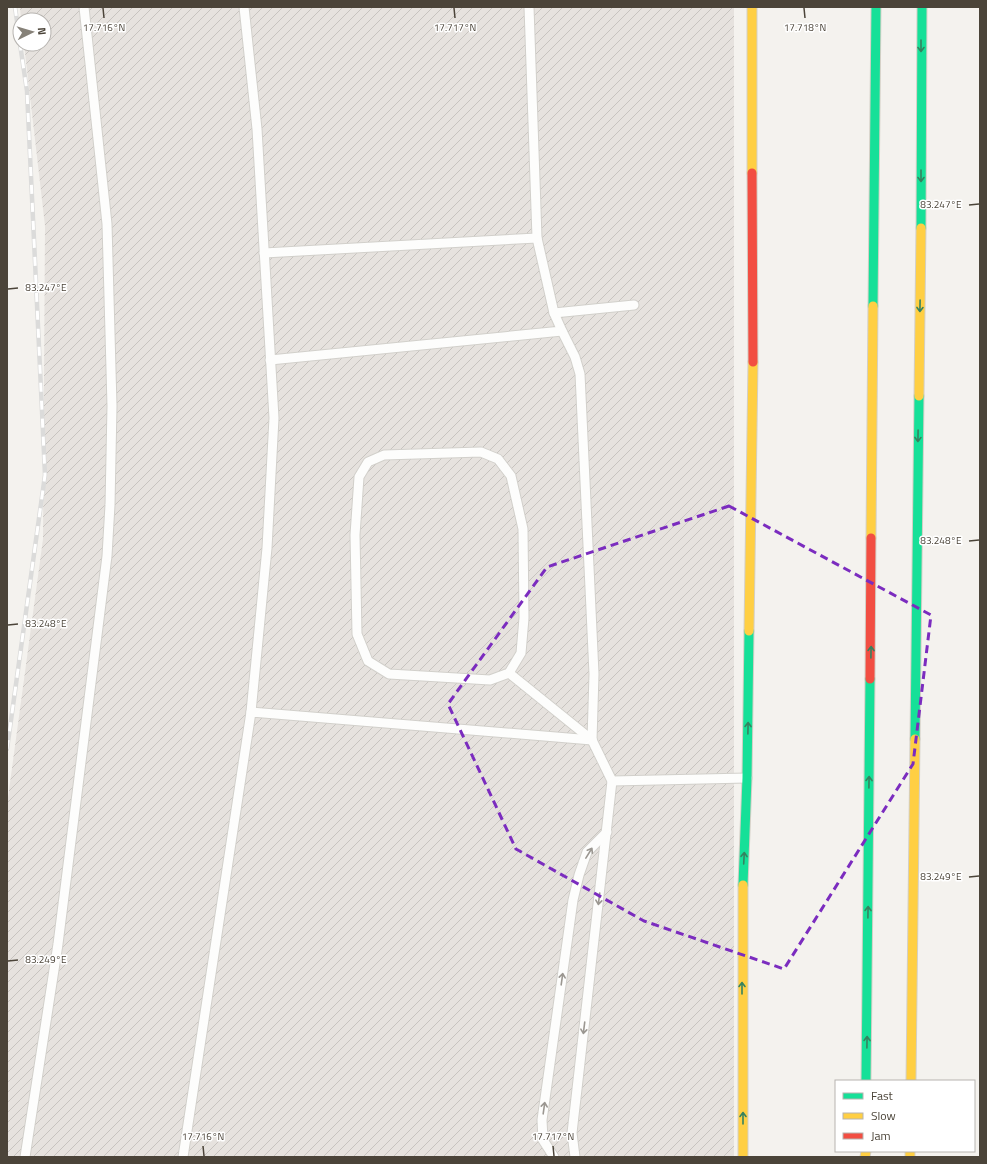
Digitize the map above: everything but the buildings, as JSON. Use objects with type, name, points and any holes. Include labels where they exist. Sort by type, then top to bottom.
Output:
[{"type":"main road","points":[[743,1157],[742,900],[748,778],[752,371],[752,7]]},
{"type":"main road","points":[[866,1080],[876,7]]},
{"type":"main road","points":[[911,1080],[922,7]]},
{"type":"lane","points":[[25,1157],[58,944],[107,556],[110,505],[112,406],[107,224],[84,7]]},
{"type":"lane","points":[[183,1157],[251,712],[267,548],[274,418],[257,129],[244,7]]},
{"type":"lane","points":[[529,7],[537,238],[554,313],[575,356],[580,374],[594,674],[592,740]]},
{"type":"lane","points":[[264,253],[537,238]]},
{"type":"lane","points":[[554,313],[634,305]]},
{"type":"lane","points":[[270,360],[562,332]]},
{"type":"lane","points":[[481,452],[498,459],[511,476],[524,529],[524,618],[521,652],[509,673],[490,680],[413,677],[389,674],[368,661],[357,634],[355,535],[359,476],[368,462],[384,454],[481,452]]},
{"type":"lane","points":[[509,673],[592,740],[612,781],[572,1133],[575,1157]]},
{"type":"lane","points":[[251,712],[592,740]]},
{"type":"lane","points":[[612,781],[748,778]]},
{"type":"lane","points":[[554,1157],[542,1140],[542,1120],[573,900],[579,874],[587,852],[607,832]]},
{"type":"highlighted area","points":[[729,506],[931,615],[913,764],[784,969],[644,921],[516,849],[448,704],[547,567]]},
{"type":"shaded area","points":[[20,7],[734,7],[734,1157],[7,1157],[7,805],[43,539],[45,226],[25,52],[52,52],[52,12],[20,12]]},
{"type":"railway","points":[[15,7],[16,12]]},
{"type":"railway","points":[[7,749],[45,475],[27,91],[21,52]]},
{"type":"traffic: fast","points":[[873,306],[876,7]]},
{"type":"traffic: fast","points":[[921,228],[922,7]]},
{"type":"traffic: fast","points":[[915,739],[919,396]]},
{"type":"traffic: fast","points":[[743,885],[747,778],[749,631]]},
{"type":"traffic: fast","points":[[866,1080],[870,679]]},
{"type":"traffic: slow","points":[[752,7],[752,173]]},
{"type":"traffic: slow","points":[[919,396],[921,228]]},
{"type":"traffic: slow","points":[[871,538],[873,306]]},
{"type":"traffic: slow","points":[[749,631],[753,362]]},
{"type":"traffic: slow","points":[[911,1080],[915,739]]},
{"type":"traffic: slow","points":[[743,885],[743,1157]]},
{"type":"traffic: slow","points":[[865,1157],[866,1152]]},
{"type":"traffic: slow","points":[[910,1152],[910,1157]]},
{"type":"traffic: jam","points":[[752,173],[753,362]]},
{"type":"traffic: jam","points":[[870,679],[871,538]]}]
